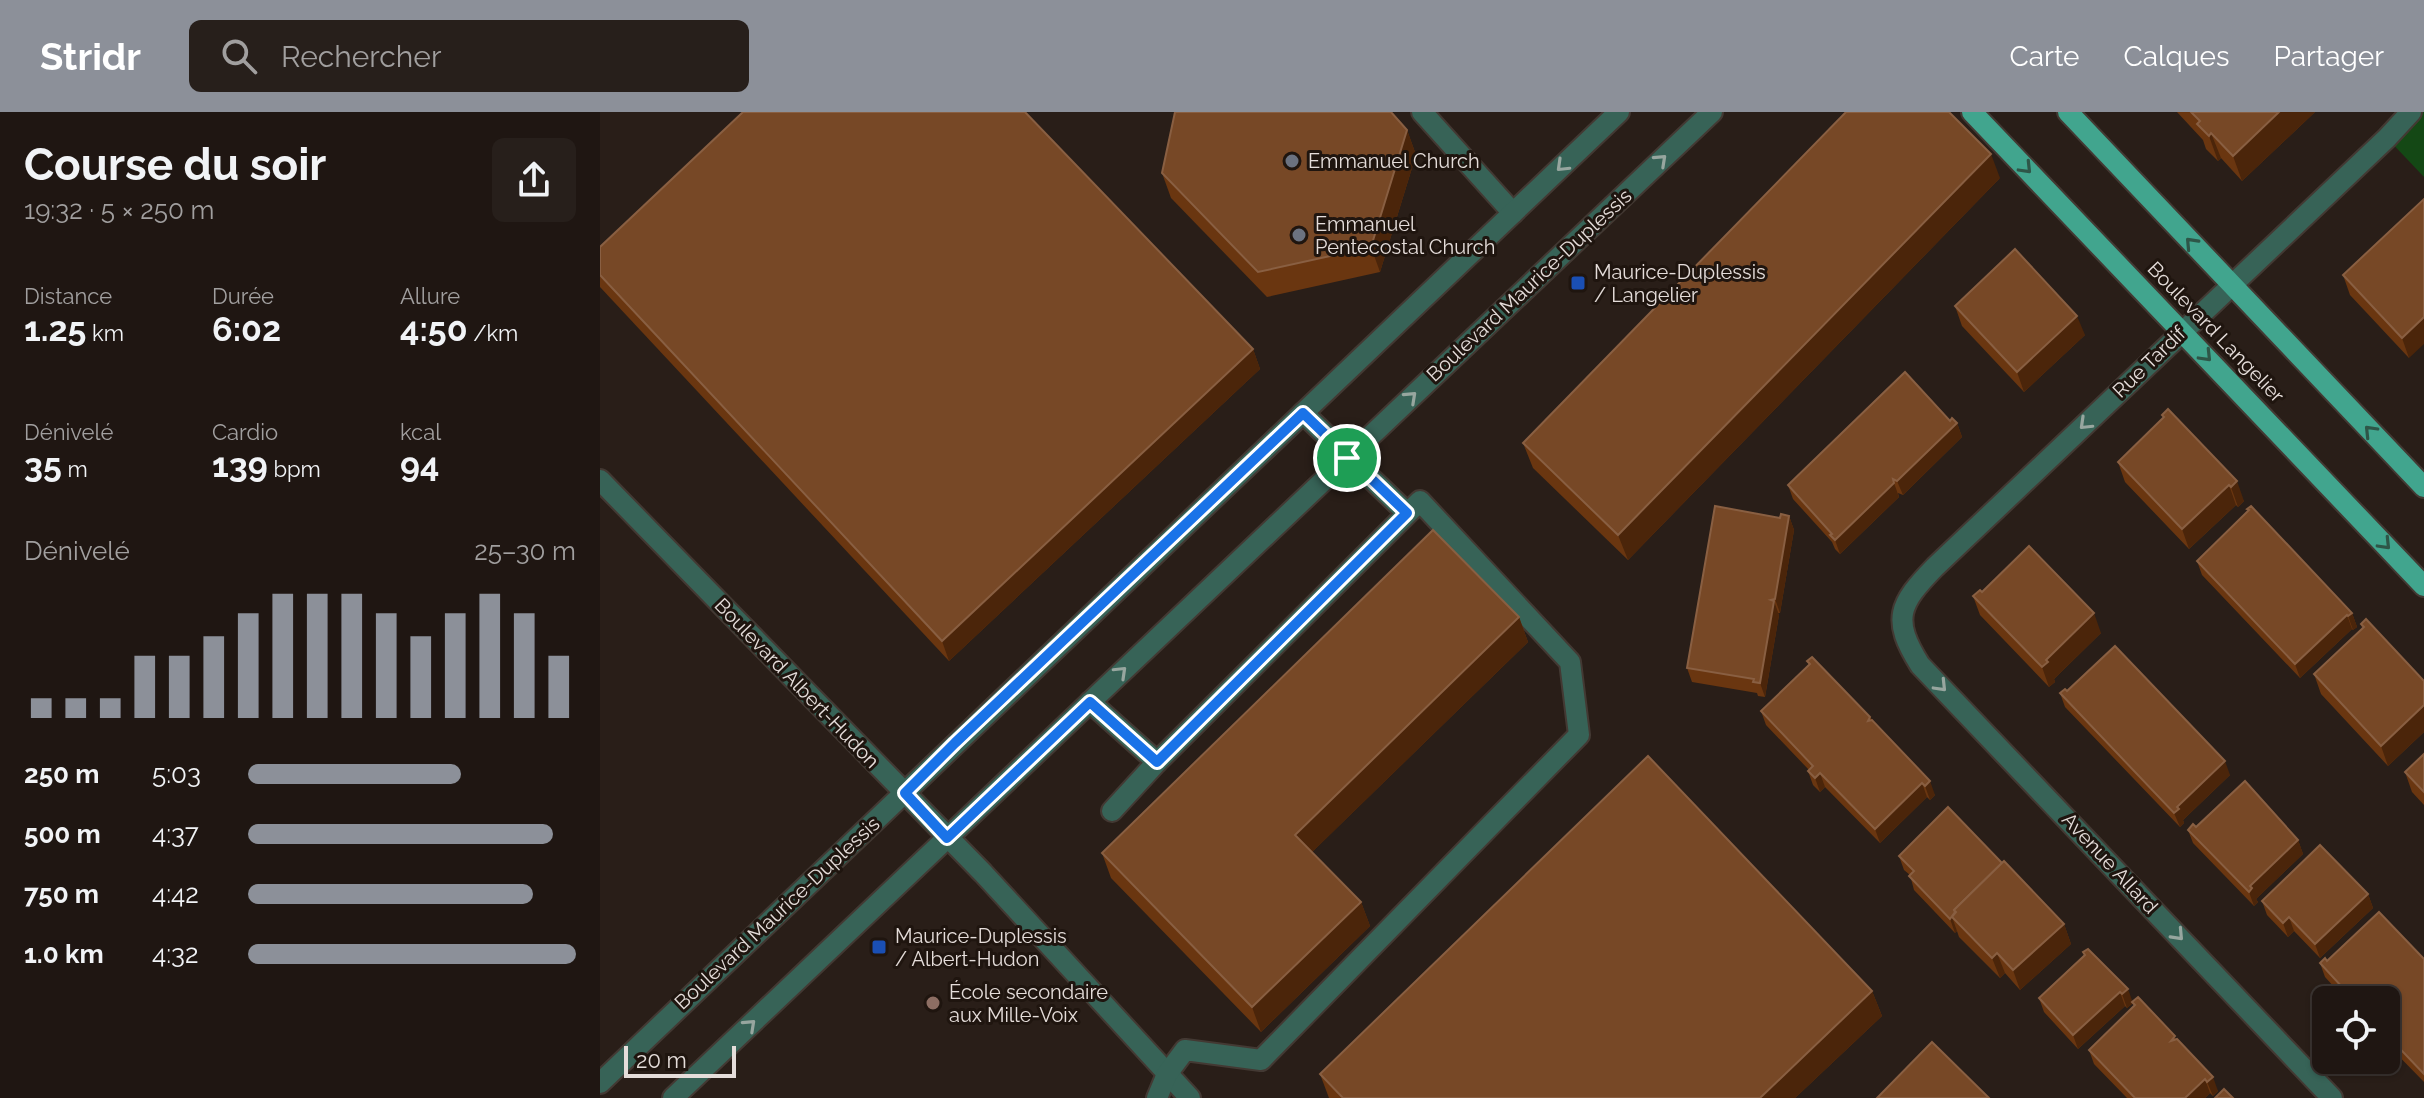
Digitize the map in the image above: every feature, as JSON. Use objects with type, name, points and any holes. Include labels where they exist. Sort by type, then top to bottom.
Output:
[{"type":"main road","name":"Boulevard Langelier","points":[[1972,112],[2424,586]]},
{"type":"main road","points":[[2068,112],[2424,487]]},
{"type":"street","points":[[1422,112],[1513,213]]},
{"type":"street","name":"Boulevard Maurice-Duplessis","points":[[600,1083],[1619,112]]},
{"type":"street","name":"Boulevard Maurice-Duplessis","points":[[673,1098],[1712,112]]},
{"type":"street","name":"Rue Tardif","points":[[1900,622],[1911,592],[1919,583],[2411,112]]},
{"type":"street","points":[[1303,413],[1407,513]]},
{"type":"street","name":"Boulevard Albert-Hudon","points":[[600,480],[983,873],[1190,1098]]},
{"type":"street","points":[[1112,811],[1157,762],[1420,501],[1570,662],[1579,735],[1261,1060],[1185,1050],[1167,1074],[1157,1098]]},
{"type":"street","name":"Avenue Allard","points":[[1900,622],[1906,644],[1920,665],[2332,1098]]},
{"type":"street","points":[[1090,702],[1157,762]]},
{"type":"green space","points":[[2411,112],[2424,112],[2424,177],[2387,138]]},
{"type":"building","points":[[743,112],[1025,112],[1253,349],[942,641],[600,275],[600,247]]},
{"type":"building","name":"Emmanuel Pentecostal Church","points":[[1175,112],[1391,112],[1407,130],[1371,247],[1258,272],[1162,173]]},
{"type":"building","points":[[1846,112],[1949,112],[1991,154],[1618,535],[1523,443]]},
{"type":"building","points":[[2191,112],[2279,112],[2233,156],[2211,133],[2209,136],[2197,124],[2200,121]]},
{"type":"building","points":[[2424,199],[2424,317],[2402,338],[2343,275]]},
{"type":"building","points":[[2015,249],[2077,316],[2017,372],[1955,306]]},
{"type":"building","points":[[1905,372],[1950,421],[1952,418],[1957,423],[1897,481],[1893,479],[1894,483],[1835,540],[1788,485]]},
{"type":"building","points":[[2168,409],[2237,481],[2182,529],[2118,462],[2164,417],[2162,415]]},
{"type":"building","points":[[1715,506],[1780,518],[1781,514],[1789,516],[1775,599],[1771,600],[1774,601],[1760,683],[1753,682],[1754,679],[1687,668]]},
{"type":"building","points":[[2251,506],[2352,613],[2295,664],[2197,561]]},
{"type":"building","points":[[1433,530],[1519,617],[1295,835],[1361,902],[1252,1007],[1102,853]]},
{"type":"building","points":[[2029,546],[2094,613],[2042,667],[1973,596],[1980,590],[1982,592]]},
{"type":"building","points":[[2366,619],[2424,681],[2424,705],[2381,746],[2314,674],[2364,627],[2361,624]]},
{"type":"building","points":[[2115,646],[2225,761],[2174,813],[2060,693],[2065,689],[2067,691]]},
{"type":"building","points":[[1812,657],[1870,717],[1868,721],[1872,720],[1930,781],[1925,786],[1922,783],[1875,829],[1820,773],[1815,778],[1808,771],[1813,766],[1761,711],[1810,664],[1807,661]]},
{"type":"building","points":[[2424,754],[2424,792],[2405,772]]},
{"type":"building","points":[[1648,756],[1872,991],[1760,1098],[1343,1098],[1320,1074]]},
{"type":"building","points":[[2245,781],[2298,840],[2250,886],[2249,892],[2188,830],[2193,824],[2196,827]]},
{"type":"building","points":[[1948,807],[2002,863],[1954,910],[1950,919],[1909,876],[1914,871],[1899,856]]},
{"type":"building","points":[[2320,845],[2368,894],[2315,944],[2289,917],[2283,923],[2262,901]]},
{"type":"building","points":[[2004,861],[2064,924],[2013,970],[1997,953],[1992,958],[1952,917],[1956,912],[1954,910]]},
{"type":"building","points":[[2379,912],[2424,959],[2424,1074],[2400,1049],[2400,986],[2341,986],[2320,963],[2325,958],[2327,961]]},
{"type":"building","points":[[2088,949],[2128,989],[2122,994],[2120,992],[2073,1035],[2039,998]]},
{"type":"building","points":[[2138,997],[2175,1036],[2171,1041],[2177,1039],[2213,1077],[2207,1082],[2205,1079],[2185,1098],[2135,1098],[2089,1050],[2135,1005],[2132,1002]]},
{"type":"building","points":[[1932,1042],[1989,1098],[1877,1098]]},
{"type":"building","points":[[2224,1089],[2233,1098],[2215,1098]]},
{"type":"place","name":"Emmanuel Church","points":[[1292,161]]},
{"type":"place","name":"Emmanuel Pentecostal Church","points":[[1299,235]]},
{"type":"place","name":"Maurice-Duplessis / Langelier","points":[[1578,283]]},
{"type":"place","name":"Maurice-Duplessis / Albert-Hudon","points":[[879,947]]},
{"type":"place","name":"École secondaire aux Mille-Voix","points":[[933,1003]]},
{"type":"route","points":[[1303,413],[1347,458],[1407,513],[1157,762],[1090,702],[947,838],[905,793],[1303,413]]}]
